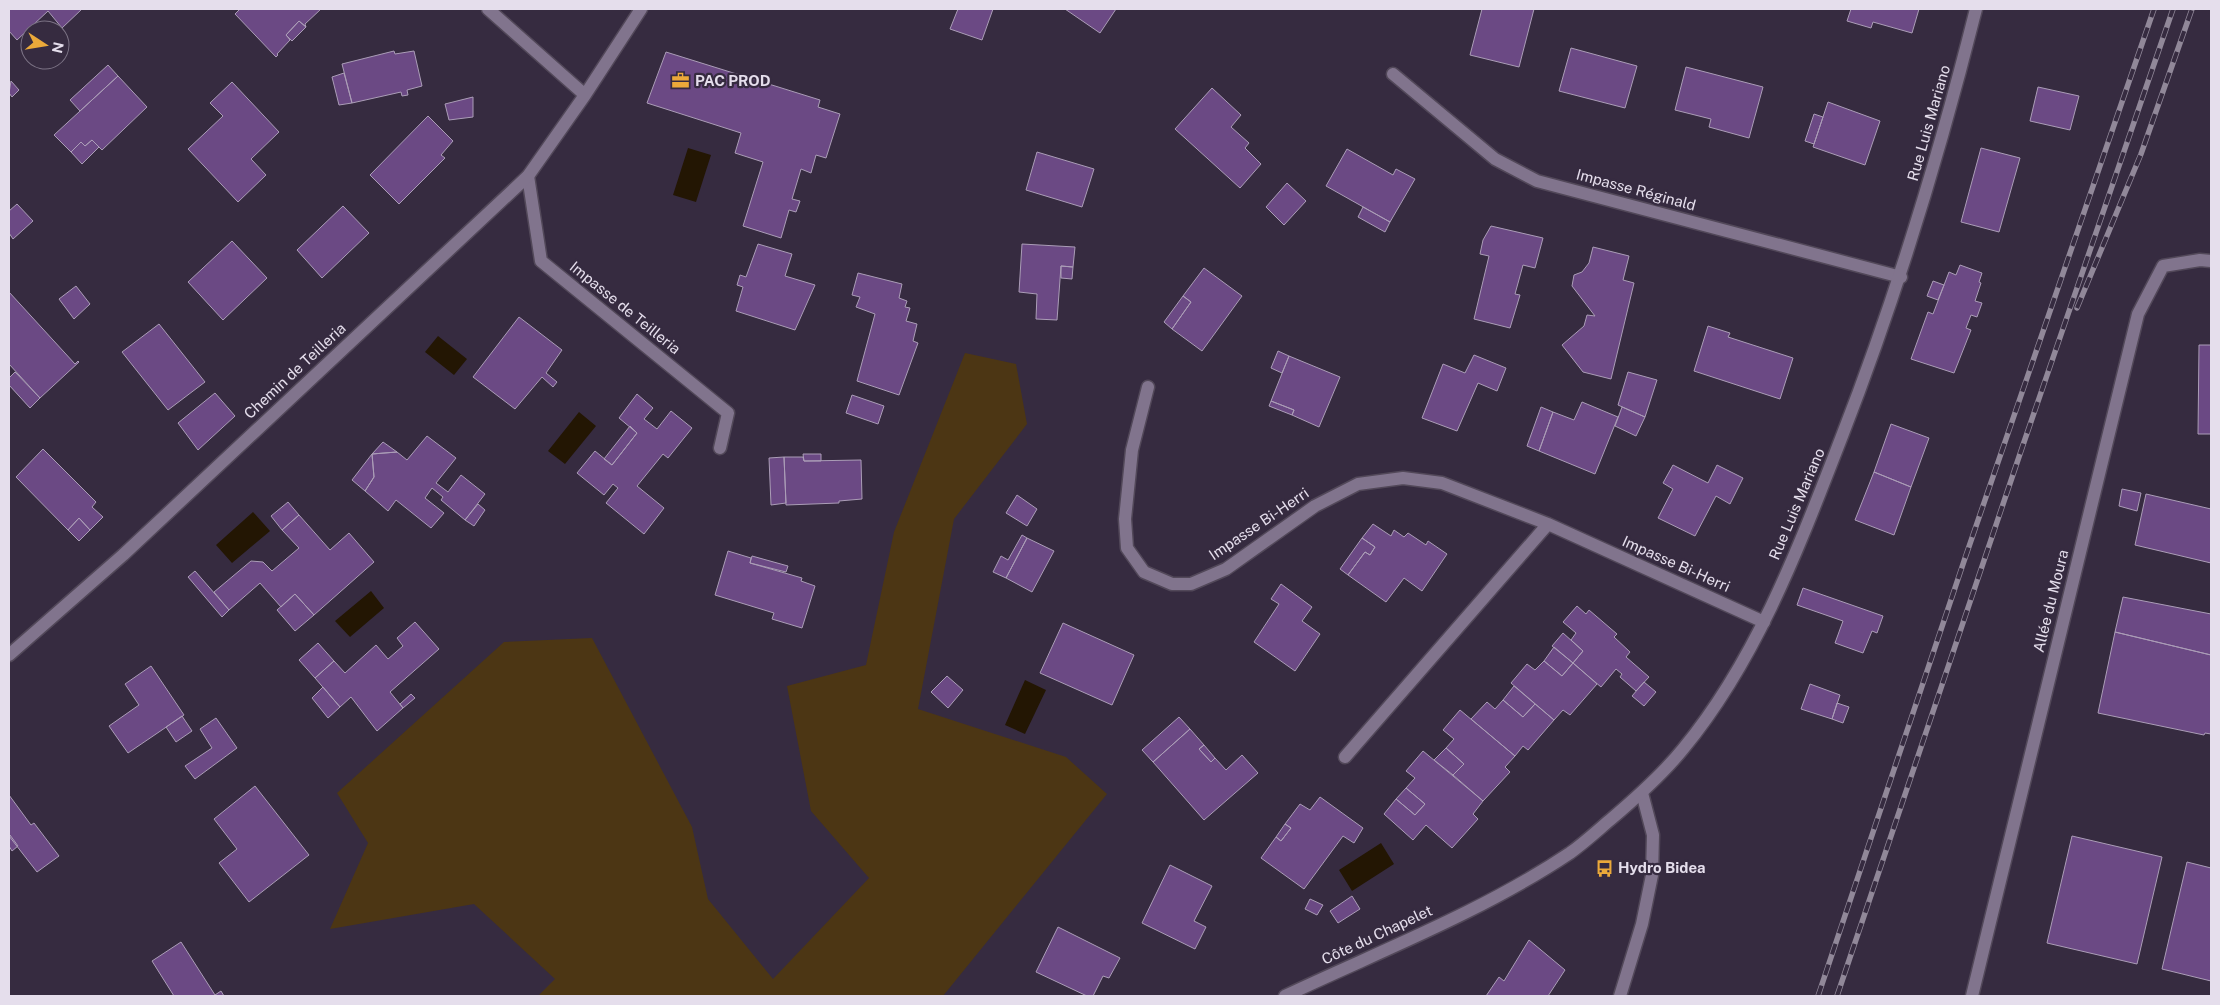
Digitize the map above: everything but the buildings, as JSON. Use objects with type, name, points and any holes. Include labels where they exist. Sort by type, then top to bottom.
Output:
[{"type":"street","points":[[488,9],[585,95]]},
{"type":"street","name":"Chemin de Teilleria","points":[[9,655],[123,555],[528,176],[585,95],[641,9]]},
{"type":"street","name":"Rue Luis Mariano","points":[[1482,904],[1572,852],[1642,794],[1684,749],[1720,698],[1764,622],[1808,525],[1901,276],[1949,118],[1976,9]]},
{"type":"street","name":"Impasse Réginald","points":[[1393,74],[1495,159],[1537,181],[1901,276]]},
{"type":"street","name":"Impasse de Teilleria","points":[[528,176],[541,261],[728,413],[720,448]]},
{"type":"street","name":"Allée du Moura","points":[[1972,996],[2138,314],[2163,266],[2200,260],[2211,261]]},
{"type":"street","name":"Impasse Bi-Herri","points":[[1148,386],[1132,450],[1125,519],[1128,548],[1144,572],[1172,584],[1191,584],[1226,569],[1315,506],[1358,484],[1403,478],[1442,483],[1548,524],[1764,622]]},
{"type":"street","points":[[1345,757],[1548,524]]},
{"type":"street","points":[[1620,996],[1642,924],[1652,875],[1653,835],[1642,794]]},
{"type":"street","name":"Côte du Chapelet","points":[[1284,996],[1482,904]]},
{"type":"shaded area","points":[[688,148],[711,155],[696,202],[673,195]]},
{"type":"shaded area","points":[[438,336],[467,359],[454,375],[425,352]]},
{"type":"shaded area","points":[[965,353],[1016,364],[1027,424],[954,519],[918,709],[1066,757],[1107,794],[943,996],[538,996],[555,979],[474,904],[330,929],[368,843],[337,793],[504,642],[592,638],[692,827],[708,899],[773,979],[869,878],[811,811],[787,686],[866,665],[894,532]]},
{"type":"shaded area","points":[[579,412],[596,426],[565,464],[548,451]]},
{"type":"shaded area","points":[[253,512],[270,531],[232,563],[216,545]]},
{"type":"shaded area","points":[[371,591],[384,608],[350,637],[335,621]]},
{"type":"shaded area","points":[[1025,680],[1046,690],[1025,734],[1005,725]]},
{"type":"shaded area","points":[[1381,843],[1394,864],[1352,891],[1339,870]]},
{"type":"railway","points":[[1818,996],[1964,561],[2154,9]]},
{"type":"railway","points":[[1837,996],[2173,9]]},
{"type":"railway","points":[[2077,308],[2141,154],[2192,9]]},
{"type":"place","name":"PAC PROD","points":[[681,81]]},
{"type":"place","name":"Hydro Bidea","points":[[1604,868]]}]
